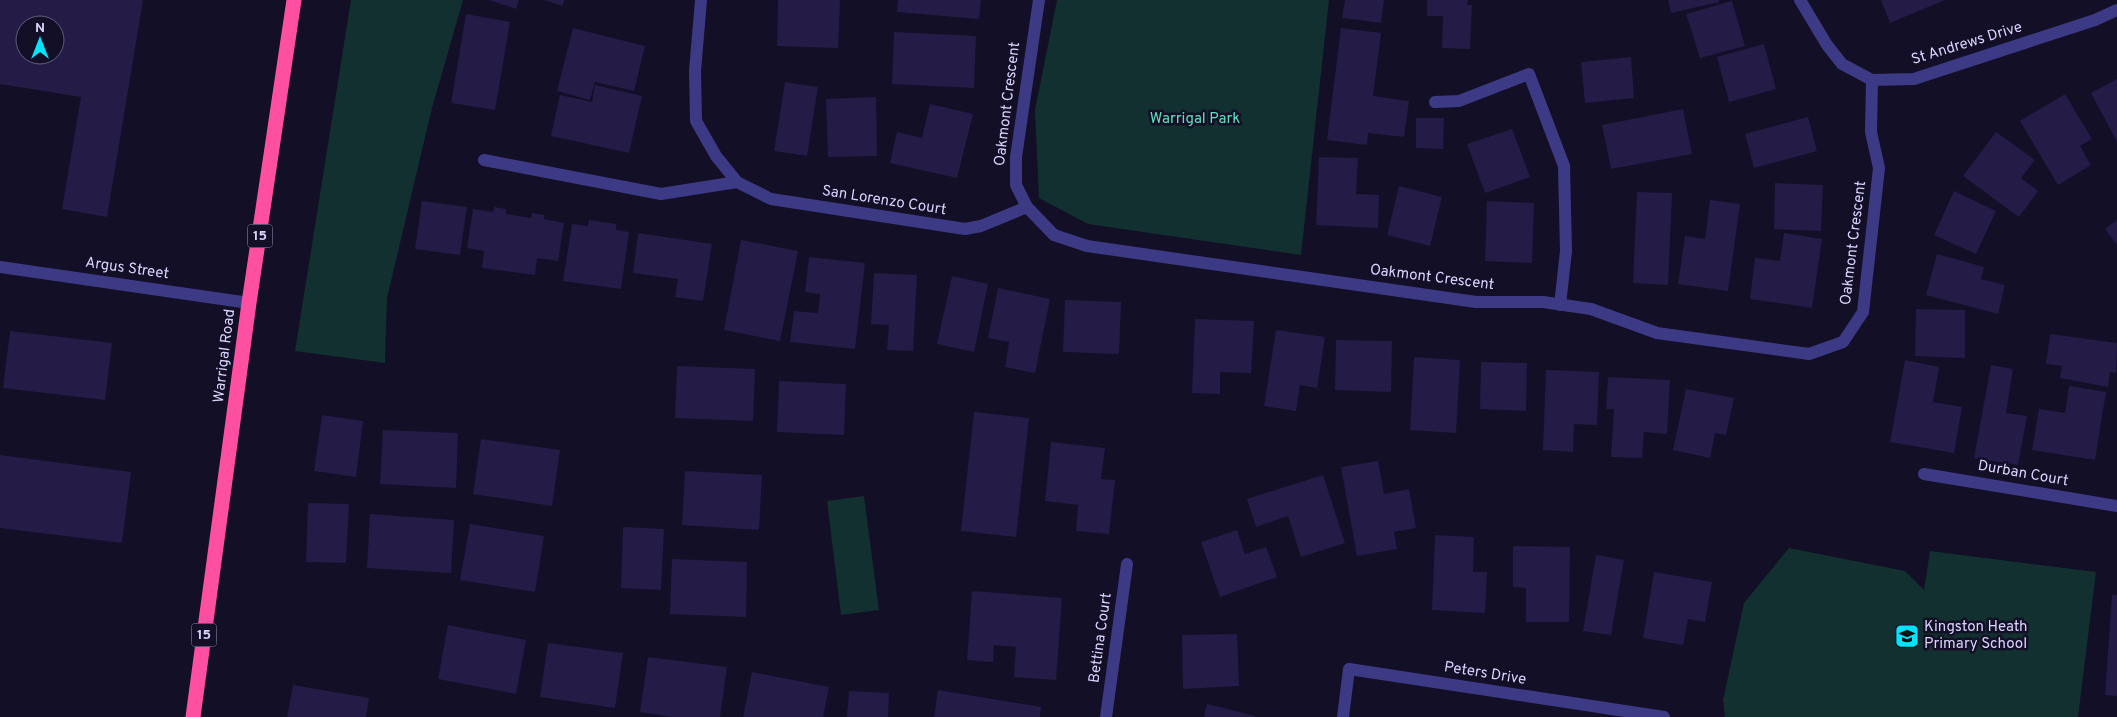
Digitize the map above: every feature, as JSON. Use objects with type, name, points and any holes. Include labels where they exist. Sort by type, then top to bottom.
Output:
[{"type":"highway","name":"Warrigal Road","points":[[193,717],[249,303],[294,0]]},
{"type":"street","name":"San Lorenzo Court","points":[[701,0],[695,71],[696,121],[716,156],[737,182],[771,199],[965,230],[981,226],[1027,207]]},
{"type":"street","name":"Oakmont Crescent","points":[[1039,0],[1016,157],[1016,185],[1027,207],[1054,235],[1087,246],[1476,302],[1543,302],[1591,309],[1658,332],[1809,354],[1842,342],[1863,312],[1879,168],[1871,132],[1872,80]]},
{"type":"street","name":"St Andrews Drive","points":[[1800,0],[1827,45],[1842,64],[1872,80],[1914,79],[2095,20],[2117,10]]},
{"type":"street","points":[[1435,102],[1459,101],[1529,74],[1564,166],[1566,251],[1560,305]]},
{"type":"street","points":[[484,160],[661,194],[737,182]]},
{"type":"street","name":"Argus Street","points":[[0,267],[249,303]]},
{"type":"street","name":"Durban Court","points":[[1924,474],[2117,506]]},
{"type":"street","name":"Bettina Court","points":[[1106,717],[1128,564]]},
{"type":"street","name":"Peters Drive","points":[[1343,717],[1349,669],[1664,717]]},
{"type":"green space","points":[[351,0],[463,0],[432,108],[387,298],[385,363],[295,351]]},
{"type":"green space","name":"Warrigal Park","points":[[1057,0],[1329,0],[1301,255],[1088,224],[1039,198],[1035,110]]},
{"type":"green space","points":[[864,496],[879,610],[841,615],[827,501]]},
{"type":"green space","name":"Kingston Heath Primary School","points":[[1789,548],[1905,571],[1924,590],[1930,551],[2096,572],[2078,717],[1725,717],[1723,700],[1744,603]]},
{"type":"building","points":[[0,0],[143,0],[107,217],[62,209],[81,97],[0,84]]},
{"type":"building","points":[[489,0],[519,0],[516,9]]},
{"type":"building","points":[[544,0],[564,0],[563,6]]},
{"type":"building","points":[[778,0],[840,0],[838,48],[777,46]]},
{"type":"building","points":[[898,0],[981,0],[979,19],[897,12]]},
{"type":"building","points":[[1345,0],[1384,0],[1381,23],[1342,18]]},
{"type":"building","points":[[1427,0],[1468,0],[1467,5],[1472,5],[1470,49],[1442,48],[1443,16],[1427,16]]},
{"type":"building","points":[[1668,0],[1719,0],[1719,2],[1671,13]]},
{"type":"building","points":[[1881,0],[1945,0],[1890,23]]},
{"type":"building","points":[[1732,1],[1745,46],[1700,58],[1686,14]]},
{"type":"building","points":[[466,14],[510,22],[495,110],[451,103]]},
{"type":"building","points":[[573,28],[645,46],[634,91],[595,82],[590,100],[557,91]]},
{"type":"building","points":[[1341,28],[1381,33],[1373,96],[1409,101],[1404,137],[1368,133],[1367,145],[1327,140]]},
{"type":"building","points":[[894,32],[976,36],[974,88],[892,84]]},
{"type":"building","points":[[1764,44],[1776,89],[1729,102],[1717,57]]},
{"type":"building","points":[[1631,57],[1634,98],[1585,103],[1581,62]]},
{"type":"building","points":[[2117,79],[2117,142],[2091,93]]},
{"type":"building","points":[[785,82],[818,87],[807,156],[774,151]]},
{"type":"building","points":[[595,85],[642,96],[629,153],[551,136],[560,95],[592,102]]},
{"type":"building","points":[[2065,94],[2092,139],[2080,146],[2091,165],[2058,185],[2020,121]]},
{"type":"building","points":[[876,97],[877,156],[828,157],[826,99]]},
{"type":"building","points":[[930,104],[973,114],[957,178],[890,163],[897,132],[922,138]]},
{"type":"building","points":[[1683,109],[1692,154],[1611,169],[1602,125]]},
{"type":"building","points":[[1808,117],[1817,151],[1754,168],[1745,134]]},
{"type":"building","points":[[1416,118],[1444,118],[1443,149],[1416,148]]},
{"type":"building","points":[[1512,129],[1530,177],[1485,193],[1467,144]]},
{"type":"building","points":[[1996,132],[2035,160],[2021,178],[2038,191],[2019,217],[1963,176]]},
{"type":"building","points":[[1319,157],[1358,158],[1356,194],[1379,195],[1378,228],[1316,225]]},
{"type":"building","points":[[1775,183],[1823,185],[1821,231],[1774,229]]},
{"type":"building","points":[[1399,186],[1442,197],[1430,246],[1387,235]]},
{"type":"building","points":[[1954,191],[1996,211],[1976,254],[1934,235]]},
{"type":"building","points":[[1637,192],[1672,193],[1668,285],[1633,283]]},
{"type":"building","points":[[1710,200],[1740,204],[1728,291],[1678,284],[1685,236],[1705,239]]},
{"type":"building","points":[[422,201],[467,207],[460,255],[415,249]]},
{"type":"building","points":[[1487,201],[1534,203],[1532,263],[1485,261]]},
{"type":"building","points":[[494,207],[506,209],[506,214],[531,218],[532,213],[544,215],[544,219],[564,223],[558,261],[537,258],[535,275],[482,268],[484,251],[467,248],[473,209],[493,212]]},
{"type":"building","points":[[589,220],[616,224],[616,230],[629,232],[621,289],[563,281],[572,224],[588,226]]},
{"type":"building","points":[[2117,220],[2117,245],[2105,229]]},
{"type":"building","points":[[638,233],[712,244],[703,301],[675,297],[678,279],[633,273]]},
{"type":"building","points":[[1784,233],[1822,239],[1812,308],[1750,299],[1755,258],[1780,261]]},
{"type":"building","points":[[741,240],[798,251],[780,341],[724,330]]},
{"type":"building","points":[[1937,254],[1984,267],[1981,279],[2005,285],[1998,314],[1926,295]]},
{"type":"building","points":[[809,257],[865,263],[855,349],[790,342],[794,311],[818,313],[820,294],[805,292]]},
{"type":"building","points":[[874,273],[917,275],[913,351],[887,350],[889,325],[871,324]]},
{"type":"building","points":[[952,276],[988,284],[974,352],[937,344]]},
{"type":"building","points":[[998,288],[1050,299],[1035,373],[1005,367],[1009,342],[988,338]]},
{"type":"building","points":[[1065,300],[1121,302],[1119,354],[1063,352]]},
{"type":"building","points":[[1916,309],[1965,310],[1965,358],[1915,356]]},
{"type":"building","points":[[1195,319],[1254,321],[1251,373],[1220,372],[1220,394],[1192,393]]},
{"type":"building","points":[[1276,330],[1325,337],[1317,388],[1300,385],[1296,411],[1264,406]]},
{"type":"building","points":[[10,331],[112,343],[105,400],[3,388]]},
{"type":"building","points":[[2050,334],[2117,343],[2116,373],[2110,372],[2108,387],[2060,378],[2062,366],[2046,364]]},
{"type":"building","points":[[1336,340],[1392,341],[1391,392],[1335,390]]},
{"type":"building","points":[[1414,357],[1460,360],[1456,433],[1410,430]]},
{"type":"building","points":[[1905,360],[1939,367],[1933,402],[1962,407],[1954,453],[1890,442]]},
{"type":"building","points":[[1481,362],[1527,363],[1526,411],[1480,409]]},
{"type":"building","points":[[1991,365],[2013,369],[2006,413],[2027,416],[2018,465],[1974,458]]},
{"type":"building","points":[[677,366],[755,369],[753,421],[675,418]]},
{"type":"building","points":[[1546,370],[1599,372],[1597,425],[1574,424],[1573,452],[1543,450]]},
{"type":"building","points":[[1608,377],[1670,380],[1667,434],[1644,432],[1642,458],[1611,457],[1614,409],[1606,409]]},
{"type":"building","points":[[779,381],[846,384],[844,435],[777,432]]},
{"type":"building","points":[[2069,386],[2106,392],[2095,460],[2032,450],[2039,409],[2065,413]]},
{"type":"building","points":[[1686,389],[1734,398],[1726,435],[1715,433],[1710,458],[1673,450]]},
{"type":"building","points":[[974,412],[1029,418],[1016,537],[961,531]]},
{"type":"building","points":[[322,415],[363,421],[356,477],[314,471]]},
{"type":"building","points":[[383,430],[458,433],[456,488],[380,484]]},
{"type":"building","points":[[481,439],[560,450],[552,506],[473,494]]},
{"type":"building","points":[[1051,442],[1105,448],[1101,479],[1115,480],[1109,534],[1076,531],[1078,505],[1045,501]]},
{"type":"building","points":[[0,455],[131,472],[122,543],[0,528]]},
{"type":"building","points":[[1378,461],[1384,494],[1409,489],[1416,528],[1394,532],[1397,549],[1357,556],[1341,467]]},
{"type":"building","points":[[685,471],[762,475],[759,530],[682,525]]},
{"type":"building","points":[[1323,475],[1345,543],[1301,557],[1288,516],[1256,527],[1247,499]]},
{"type":"building","points":[[308,503],[349,504],[346,563],[306,562]]},
{"type":"building","points":[[370,514],[454,520],[451,573],[367,568]]},
{"type":"building","points":[[470,524],[544,536],[535,592],[460,580]]},
{"type":"building","points":[[623,527],[664,529],[661,590],[621,588]]},
{"type":"building","points":[[1237,530],[1245,554],[1266,547],[1277,577],[1220,597],[1201,542]]},
{"type":"building","points":[[1435,535],[1474,537],[1473,572],[1487,572],[1485,613],[1432,610]]},
{"type":"building","points":[[1513,546],[1570,547],[1569,622],[1526,622],[1526,588],[1513,587]]},
{"type":"building","points":[[1596,555],[1624,560],[1611,635],[1583,631]]},
{"type":"building","points":[[672,559],[747,562],[746,617],[670,614]]},
{"type":"building","points":[[1654,572],[1712,582],[1705,622],[1688,619],[1683,645],[1643,638]]},
{"type":"building","points":[[972,591],[1062,598],[1056,680],[1014,677],[1016,647],[994,645],[993,662],[967,660]]},
{"type":"building","points":[[2112,595],[2117,595],[2117,696],[2105,695]]},
{"type":"building","points":[[448,625],[526,640],[516,694],[438,679]]},
{"type":"building","points":[[1237,634],[1239,686],[1183,689],[1182,635]]},
{"type":"building","points":[[548,643],[623,653],[615,708],[540,697]]},
{"type":"building","points":[[648,657],[727,667],[720,717],[673,717],[640,712]]},
{"type":"building","points":[[752,672],[829,687],[823,717],[743,717]]},
{"type":"building","points":[[293,685],[369,698],[366,717],[287,717]]},
{"type":"building","points":[[938,690],[1041,707],[1040,717],[934,717]]},
{"type":"building","points":[[849,691],[889,693],[888,717],[847,717]]},
{"type":"building","points":[[1207,704],[1255,716],[1255,717],[1204,717]]},
{"type":"place","name":"Kingston Heath Primary School","points":[[1907,636]]}]
